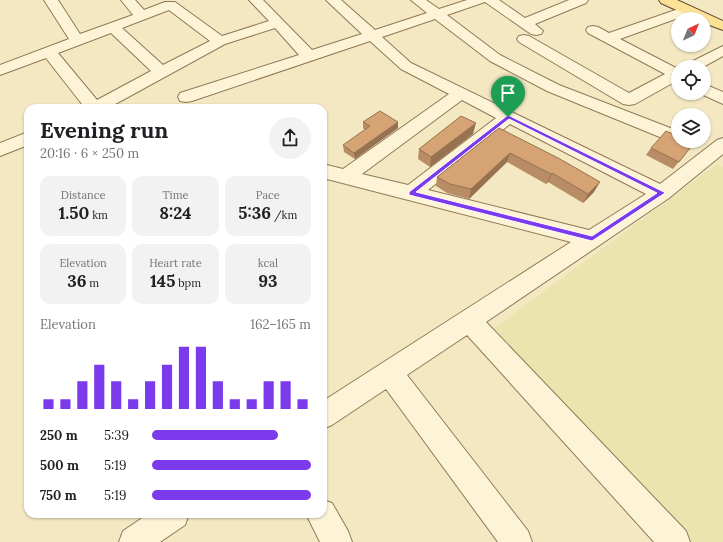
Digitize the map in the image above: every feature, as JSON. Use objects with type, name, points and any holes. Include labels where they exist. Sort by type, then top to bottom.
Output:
[{"type":"main road","points":[[670,1],[723,26]]},
{"type":"street","points":[[51,0],[77,40]]},
{"type":"street","points":[[128,0],[141,16]]},
{"type":"street","points":[[256,0],[309,56]]},
{"type":"street","points":[[334,0],[406,66],[662,193]]},
{"type":"street","points":[[418,0],[495,58],[553,88],[671,135]]},
{"type":"street","points":[[186,97],[480,0]]},
{"type":"street","points":[[490,0],[539,33],[524,39],[629,100],[671,79]]},
{"type":"street","points":[[524,23],[573,1]]},
{"type":"street","points":[[1,67],[170,5],[220,41]]},
{"type":"street","points":[[608,38],[687,10]]},
{"type":"street","points":[[102,104],[220,41],[278,24]]},
{"type":"street","points":[[113,27],[161,72]]},
{"type":"street","points":[[593,30],[671,71]]},
{"type":"street","points":[[705,60],[723,50]]},
{"type":"street","points":[[48,51],[92,104]]},
{"type":"street","points":[[345,177],[461,93]]},
{"type":"street","points":[[711,93],[723,100]]},
{"type":"street","points":[[411,193],[508,117]]},
{"type":"street","points":[[0,130],[5,148],[24,140]]},
{"type":"street","points":[[327,413],[662,193],[718,148]]},
{"type":"street","points":[[327,172],[592,239]]},
{"type":"street","points":[[469,320],[675,542]]},
{"type":"street","points":[[388,373],[517,542]]},
{"type":"street","points":[[144,539],[169,518]]},
{"type":"street","points":[[324,518],[337,542]]},
{"type":"shaded area","points":[[717,164],[723,167],[723,542],[667,542],[485,335]]},
{"type":"building","points":[[380,111],[398,122],[354,153],[343,145],[370,126],[363,122]]},
{"type":"building","points":[[461,116],[476,123],[431,157],[419,149]]},
{"type":"building","points":[[499,128],[560,159],[600,182],[588,194],[552,173],[551,174],[510,153],[471,189],[450,184],[437,177]]},
{"type":"building","points":[[666,131],[671,133],[671,148],[690,148],[679,162],[651,148]]},
{"type":"route","points":[[508,117],[662,193],[592,239],[411,193],[508,117]]}]
